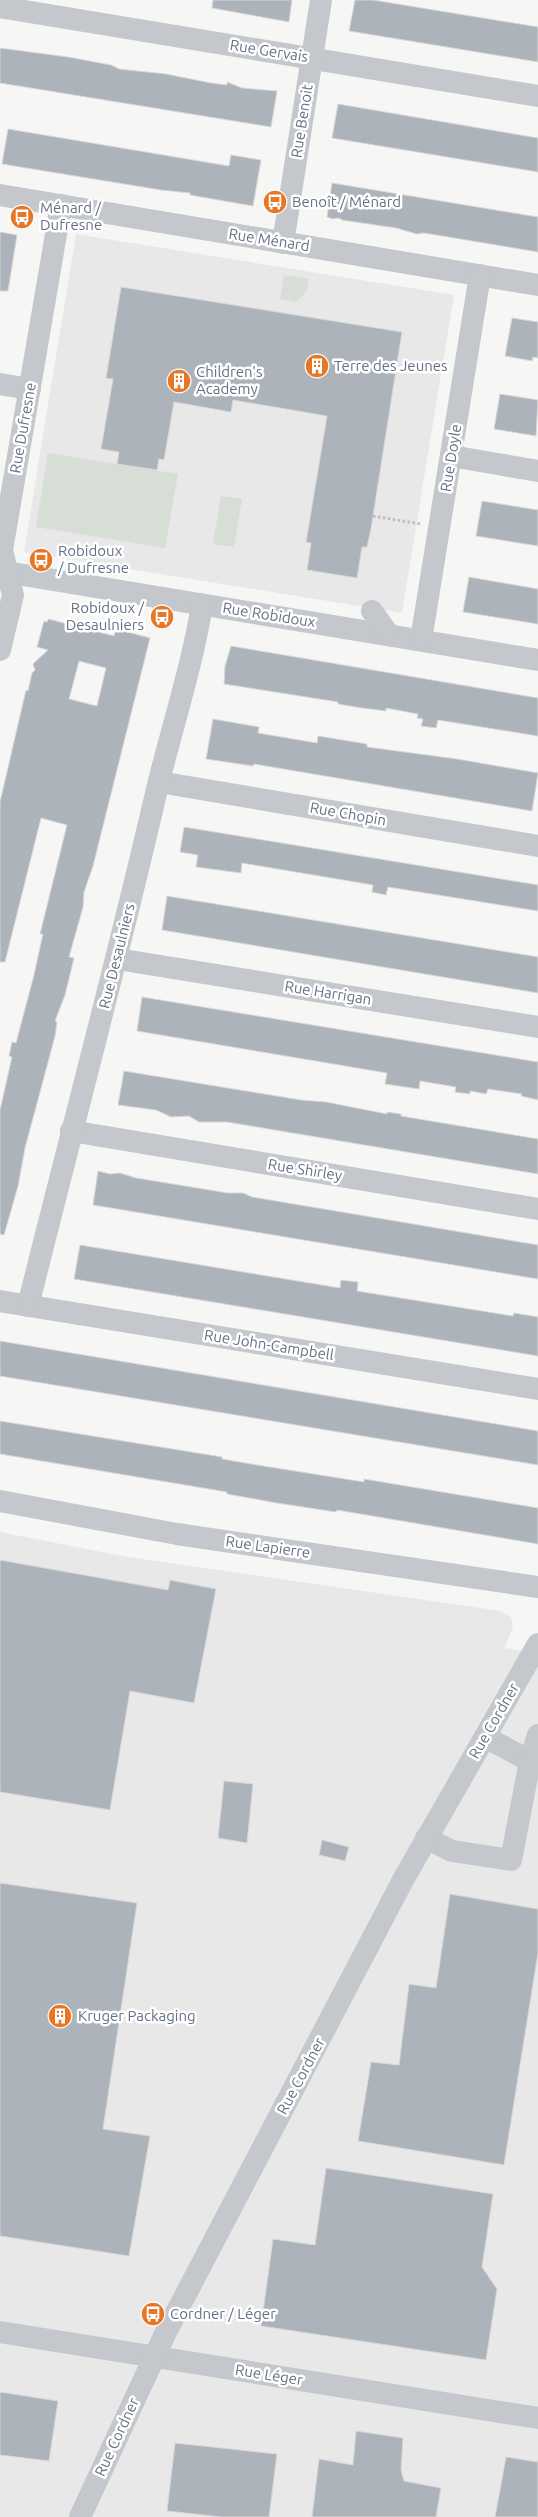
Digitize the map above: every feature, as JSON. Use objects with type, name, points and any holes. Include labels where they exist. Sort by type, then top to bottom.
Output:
[{"type":"street","name":"Rue Benoit","points":[[283,243],[321,0]]},
{"type":"street","name":"Rue Gervais","points":[[0,6],[538,96]]},
{"type":"street","name":"Rue Ménard","points":[[0,195],[538,285]]},
{"type":"street","name":"Rue Dufresne","points":[[0,650],[13,595],[4,572],[2,550],[61,204]]},
{"type":"street","name":"Rue Doyle","points":[[421,640],[480,275]]},
{"type":"street","points":[[0,384],[30,389]]},
{"type":"street","points":[[451,456],[538,471]]},
{"type":"street","name":"Rue Robidoux","points":[[4,572],[538,660]]},
{"type":"street","name":"Rue Desaulniers","points":[[28,1306],[71,1131],[117,959],[159,782],[198,635],[202,605]]},
{"type":"street","points":[[372,611],[389,635]]},
{"type":"street","name":"Rue Chopin","points":[[159,782],[538,846]]},
{"type":"street","name":"Rue Harrigan","points":[[117,959],[538,1028]]},
{"type":"street","name":"Rue Shirley","points":[[71,1131],[538,1209]]},
{"type":"street","name":"Rue John-Campbell","points":[[0,1301],[538,1389]]},
{"type":"street","name":"Rue Lapierre","points":[[0,1501],[177,1534],[538,1587]]},
{"type":"street","name":"Rue Cordner","points":[[80,2517],[155,2357],[426,1838],[538,1644]]},
{"type":"street","points":[[426,1838],[452,1851],[511,1860],[530,1761],[538,1734]]},
{"type":"street","points":[[485,1737],[530,1761]]},
{"type":"street","name":"Rue Léger","points":[[0,2332],[538,2418]]},
{"type":"path","points":[[373,516],[422,524]]},
{"type":"shaded area","points":[[76,234],[454,295],[402,613],[24,552]]},
{"type":"shaded area","points":[[284,275],[309,279],[307,291],[296,302],[280,299]]},
{"type":"shaded area","points":[[48,453],[178,474],[165,548],[36,527]]},
{"type":"shaded area","points":[[221,496],[242,499],[234,547],[213,544]]},
{"type":"shaded area","points":[[0,1532],[122,1556],[501,1611],[511,1617],[513,1628],[504,1648],[538,1653],[538,2517],[0,2517]]},
{"type":"building","points":[[213,0],[292,0],[289,22],[212,8]]},
{"type":"building","points":[[355,0],[373,0],[538,27],[538,62],[349,31]]},
{"type":"building","points":[[0,48],[68,57],[111,65],[119,69],[166,74],[227,85],[227,82],[242,88],[277,91],[271,127],[0,83]]},
{"type":"building","points":[[338,104],[538,138],[538,172],[332,138]]},
{"type":"building","points":[[8,129],[229,166],[231,155],[261,160],[253,206],[190,195],[190,193],[2,164]]},
{"type":"building","points":[[332,183],[538,217],[538,252],[424,233],[417,234],[396,228],[327,217]]},
{"type":"building","points":[[0,232],[17,235],[8,291],[0,291]]},
{"type":"building","points":[[121,287],[402,332],[371,529],[367,547],[362,547],[357,578],[307,570],[311,543],[306,542],[327,416],[233,400],[231,412],[174,402],[164,460],[159,459],[157,470],[117,464],[119,452],[101,449],[113,379],[106,378]]},
{"type":"building","points":[[512,318],[538,322],[538,358],[533,357],[532,361],[505,356]]},
{"type":"building","points":[[500,394],[538,400],[536,436],[494,429]]},
{"type":"building","points":[[482,501],[538,510],[538,546],[476,536]]},
{"type":"building","points":[[469,577],[538,589],[538,624],[463,612]]},
{"type":"building","points":[[48,619],[114,636],[116,629],[150,638],[93,866],[84,892],[83,907],[69,957],[74,958],[65,995],[55,1021],[57,1022],[55,1036],[4,1235],[0,1234],[0,1110],[12,1057],[9,1056],[12,1042],[16,1043],[34,975],[43,934],[40,934],[67,825],[41,818],[5,962],[0,962],[0,802],[26,690],[28,691],[32,673],[35,670],[33,664],[48,650],[37,647],[44,621],[47,622]],"holes":[[[79,661],[106,668],[97,706],[69,699]]]},
{"type":"building","points":[[231,646],[538,698],[538,736],[438,720],[436,728],[421,726],[423,719],[417,718],[418,714],[386,708],[386,711],[362,708],[338,704],[338,702],[224,684],[225,666]]},
{"type":"building","points":[[213,719],[259,727],[258,733],[317,743],[318,736],[367,744],[367,747],[457,759],[538,773],[532,811],[254,764],[253,766],[206,759]]},
{"type":"building","points":[[184,827],[538,885],[538,911],[388,887],[386,895],[372,892],[373,885],[242,863],[241,873],[196,867],[198,855],[180,852]]},
{"type":"building","points":[[167,896],[538,957],[538,993],[162,930]]},
{"type":"building","points":[[142,997],[538,1062],[538,1100],[521,1096],[522,1094],[488,1089],[486,1094],[470,1091],[470,1094],[455,1092],[456,1087],[420,1081],[419,1089],[385,1084],[387,1073],[137,1031]]},
{"type":"building","points":[[124,1071],[301,1100],[326,1102],[387,1114],[387,1112],[401,1114],[401,1116],[538,1139],[538,1174],[227,1122],[199,1122],[189,1116],[171,1117],[156,1110],[118,1105]]},
{"type":"building","points":[[98,1171],[110,1174],[120,1173],[136,1178],[228,1193],[243,1193],[252,1197],[538,1245],[538,1279],[93,1205]]},
{"type":"building","points":[[80,1245],[340,1288],[341,1280],[358,1282],[357,1291],[513,1316],[514,1313],[538,1317],[538,1356],[74,1279]]},
{"type":"building","points":[[0,1341],[538,1431],[538,1465],[0,1376]]},
{"type":"building","points":[[0,1421],[222,1457],[222,1459],[257,1465],[364,1482],[364,1479],[538,1508],[538,1544],[337,1510],[336,1512],[277,1503],[227,1494],[227,1492],[0,1454]]},
{"type":"building","points":[[0,1560],[168,1590],[170,1580],[216,1589],[194,1703],[130,1691],[110,1810],[0,1792]]},
{"type":"building","points":[[224,1781],[253,1784],[247,1843],[218,1838]]},
{"type":"building","points":[[322,1840],[349,1847],[345,1861],[319,1855]]},
{"type":"building","name":"Kruger Packaging","points":[[0,1883],[137,1903],[103,2129],[150,2136],[129,2256],[0,2236]]},
{"type":"building","points":[[450,1894],[538,1909],[538,1953],[504,2165],[358,2141],[371,2062],[399,2065],[409,1984],[436,1988]]},
{"type":"building","points":[[326,2168],[493,2194],[482,2267],[497,2289],[486,2360],[261,2326],[273,2239],[315,2245]]},
{"type":"building","points":[[0,2392],[58,2401],[49,2461],[0,2455]]},
{"type":"building","points":[[356,2431],[403,2438],[401,2470],[404,2481],[441,2488],[436,2517],[312,2517],[319,2459],[353,2465]]},
{"type":"building","points":[[175,2443],[277,2454],[269,2517],[222,2517],[167,2511]]},
{"type":"building","points":[[506,2457],[538,2462],[538,2517],[495,2517]]},
{"type":"place","name":"Benoît / Ménard","points":[[275,202]]},
{"type":"place","name":"Ménard / Dufresne","points":[[22,217]]},
{"type":"place","name":"Terre des Jeunes","points":[[317,366]]},
{"type":"place","name":"Children's Academy","points":[[179,381]]},
{"type":"place","name":"Robidoux / Dufresne","points":[[41,560]]},
{"type":"place","name":"Robidoux / Desaulniers","points":[[162,617]]},
{"type":"place","name":"Kruger Packaging","points":[[60,2016]]},
{"type":"place","name":"Cordner / Léger","points":[[153,2314]]}]
